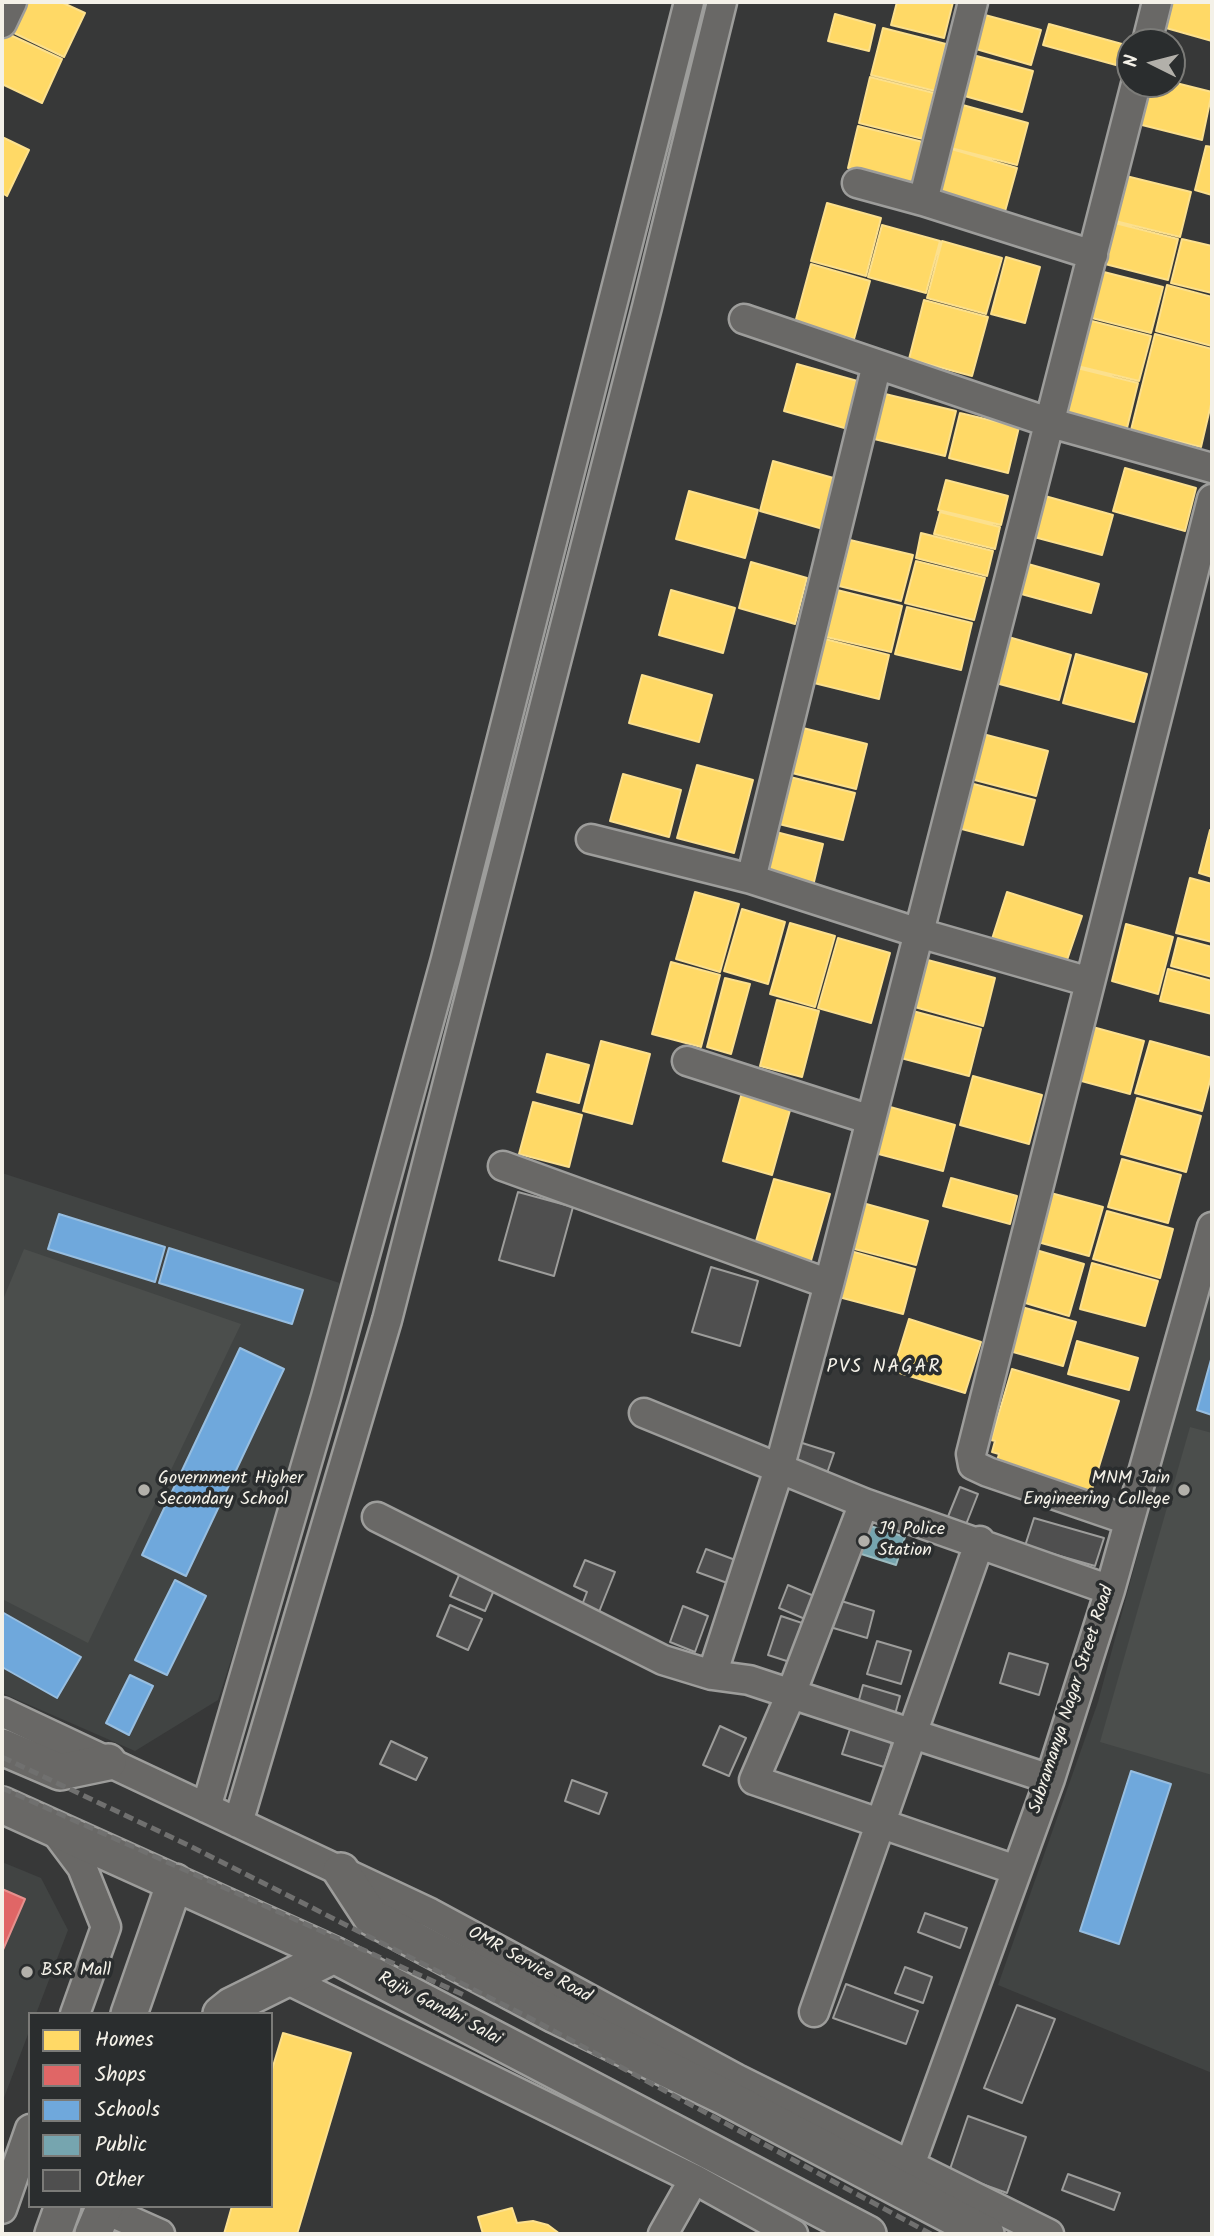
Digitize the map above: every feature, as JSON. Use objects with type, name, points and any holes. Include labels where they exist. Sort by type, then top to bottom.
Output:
[{"type":"main road","points":[[2,1747],[60,1772],[108,1762]]},
{"type":"main road","name":"Rajiv Gandhi Salai","points":[[4,1807],[334,1955],[868,2234]]},
{"type":"main road","points":[[341,1871],[371,1917],[555,2015],[725,2097],[903,2176],[986,2234]]},
{"type":"main road","points":[[130,2012],[175,1882]]},
{"type":"main road","points":[[224,2012],[334,1955]]},
{"type":"main road","points":[[53,2234],[62,2208]]},
{"type":"street","points":[[2,23],[12,2]]},
{"type":"street","points":[[205,1808],[326,1397],[443,972],[689,2]]},
{"type":"street","points":[[238,1823],[387,1320],[722,2]]},
{"type":"street","points":[[923,201],[973,2]]},
{"type":"street","points":[[1150,28],[1157,2]]},
{"type":"street","points":[[712,1675],[779,1469],[829,1284],[1132,98]]},
{"type":"street","points":[[857,183],[1093,254]]},
{"type":"street","points":[[744,319],[1051,423],[1212,468]]},
{"type":"street","points":[[751,879],[877,364]]},
{"type":"street","points":[[1128,1520],[988,1472],[973,1465],[971,1454],[1212,499]]},
{"type":"street","points":[[591,839],[751,879],[919,933],[1090,982]]},
{"type":"street","points":[[687,1061],[872,1121]]},
{"type":"street","points":[[503,1166],[829,1284]]},
{"type":"street","name":"Subramanya Nagar Street Road","points":[[903,2176],[1050,1779],[1110,1590],[1212,1227]]},
{"type":"street","points":[[644,1413],[864,1503],[980,1541],[1110,1590]]},
{"type":"street","points":[[864,1503],[791,1694],[754,1780],[883,1822],[1016,1870]]},
{"type":"street","points":[[377,1517],[663,1660],[712,1675],[749,1681],[1050,1779]]},
{"type":"street","points":[[814,2012],[980,1541]]},
{"type":"street","name":"OMR Service Road","points":[[2,1712],[430,1913],[737,2079],[903,2176],[1049,2234]]},
{"type":"street","points":[[51,1826],[82,1867],[106,1927],[76,2012]]},
{"type":"street","points":[[288,1979],[694,2179],[793,2234]]},
{"type":"street","points":[[2,2209],[28,2136]]},
{"type":"street","points":[[663,2234],[694,2179]]},
{"type":"street","points":[[101,2216],[150,2229]]},
{"type":"shaded area","name":"Government Higher Secondary School","points":[[2,1173],[352,1287],[218,1700],[135,1751],[2,1693]]},
{"type":"shaded area","points":[[24,1249],[241,1324],[88,1643],[2,1599],[2,1302]]},
{"type":"shaded area","name":"MNM Jain Engineering College","points":[[1212,1278],[1212,2073],[998,1985],[1098,1702]]},
{"type":"shaded area","points":[[1190,1427],[1212,1433],[1212,1775],[1100,1742]]},
{"type":"shaded area","name":"BSR Mall","points":[[2,1862],[41,1878],[68,1930],[37,2012],[28,2012],[28,2034],[2,2103]]},
{"type":"building: Homes","points":[[27,2],[61,2],[85,13],[64,57],[12,32]]},
{"type":"building: Homes","points":[[897,2],[953,2],[944,38],[891,25]]},
{"type":"building: Homes","points":[[1166,2],[1212,2],[1212,41],[1186,34],[1186,28],[1159,26]]},
{"type":"building: Homes","points":[[835,14],[875,25],[869,51],[828,41]]},
{"type":"building: Homes","points":[[985,15],[1041,30],[1031,65],[976,49]]},
{"type":"building: Homes","points":[[1049,24],[1116,42],[1116,65],[1043,45]]},
{"type":"building: Homes","points":[[883,28],[946,44],[935,91],[871,75]]},
{"type":"building: Homes","points":[[6,33],[62,59],[42,103],[2,84],[2,43]]},
{"type":"building: Homes","points":[[973,55],[1033,71],[1022,112],[961,95]]},
{"type":"building: Homes","points":[[870,77],[934,93],[923,139],[859,123]]},
{"type":"building: Homes","points":[[1186,86],[1212,92],[1202,140],[1134,123],[1140,98],[1186,98]]},
{"type":"building: Homes","points":[[959,104],[1028,123],[1017,165],[947,147]]},
{"type":"building: Homes","points":[[858,126],[923,142],[912,185],[848,168]]},
{"type":"building: Homes","points":[[2,137],[29,150],[7,196],[2,193]]},
{"type":"building: Homes","points":[[1206,146],[1212,147],[1212,195],[1195,190]]},
{"type":"building: Homes","points":[[948,148],[1017,168],[1004,215],[934,196]]},
{"type":"building: Homes","points":[[1126,176],[1191,192],[1180,237],[1115,221]]},
{"type":"building: Homes","points":[[827,203],[881,218],[866,276],[811,261]]},
{"type":"building: Homes","points":[[1115,223],[1178,239],[1168,280],[1105,264]]},
{"type":"building: Homes","points":[[882,225],[940,241],[926,293],[868,277]]},
{"type":"building: Homes","points":[[1182,239],[1212,246],[1212,293],[1171,283]]},
{"type":"building: Homes","points":[[942,241],[1002,258],[986,314],[927,298]]},
{"type":"building: Homes","points":[[1006,257],[1040,267],[1025,323],[991,314]]},
{"type":"building: Homes","points":[[811,264],[870,281],[854,339],[795,323]]},
{"type":"building: Homes","points":[[1096,270],[1163,287],[1151,333],[1084,316]]},
{"type":"building: Homes","points":[[1167,285],[1212,297],[1212,346],[1156,331]]},
{"type":"building: Homes","points":[[924,300],[988,317],[972,376],[909,359]]},
{"type":"building: Homes","points":[[1084,319],[1151,336],[1139,381],[1073,365]]},
{"type":"building: Homes","points":[[1155,334],[1212,349],[1212,400],[1201,447],[1131,430]]},
{"type":"building: Homes","points":[[797,364],[861,382],[848,429],[784,411]]},
{"type":"building: Homes","points":[[1073,367],[1138,383],[1127,428],[1062,412]]},
{"type":"building: Homes","points":[[881,393],[956,411],[945,456],[870,438]]},
{"type":"building: Homes","points":[[960,413],[1019,427],[1008,473],[949,458]]},
{"type":"building: Homes","points":[[773,461],[837,479],[823,529],[760,511]]},
{"type":"building: Homes","points":[[1125,468],[1196,488],[1185,531],[1113,511]]},
{"type":"building: Homes","points":[[946,480],[1008,496],[1001,525],[938,510]]},
{"type":"building: Homes","points":[[689,491],[758,510],[745,558],[676,539]]},
{"type":"building: Homes","points":[[1045,496],[1113,515],[1102,555],[1034,537]]},
{"type":"building: Homes","points":[[940,512],[1000,527],[995,549],[934,534]]},
{"type":"building: Homes","points":[[921,533],[993,551],[987,576],[916,558]]},
{"type":"building: Homes","points":[[850,540],[913,555],[901,601],[839,586]]},
{"type":"building: Homes","points":[[916,561],[985,578],[974,620],[905,603]]},
{"type":"building: Homes","points":[[751,562],[807,578],[795,624],[739,608]]},
{"type":"building: Homes","points":[[1021,562],[1099,584],[1091,613],[1014,592]]},
{"type":"building: Homes","points":[[671,590],[735,608],[723,653],[659,635]]},
{"type":"building: Homes","points":[[837,590],[902,606],[891,652],[826,637]]},
{"type":"building: Homes","points":[[907,607],[972,623],[961,670],[895,654]]},
{"type":"building: Homes","points":[[1005,636],[1071,655],[1059,700],[992,682]]},
{"type":"building: Homes","points":[[825,639],[889,655],[879,699],[814,683]]},
{"type":"building: Homes","points":[[1076,654],[1147,674],[1134,722],[1063,703]]},
{"type":"building: Homes","points":[[642,675],[712,695],[699,742],[629,723]]},
{"type":"building: Homes","points":[[795,726],[867,744],[856,789],[784,771]]},
{"type":"building: Homes","points":[[979,733],[1048,751],[1036,796],[967,778]]},
{"type":"building: Homes","points":[[697,765],[753,780],[734,853],[677,838]]},
{"type":"building: Homes","points":[[623,774],[681,790],[669,837],[610,821]]},
{"type":"building: Homes","points":[[782,775],[855,793],[843,840],[771,822]]},
{"type":"building: Homes","points":[[966,782],[1035,800],[1023,845],[954,827]]},
{"type":"building: Homes","points":[[1210,830],[1212,831],[1212,877],[1199,873]]},
{"type":"building: Homes","points":[[772,831],[823,844],[813,886],[762,873]]},
{"type":"building: Homes","points":[[1190,878],[1212,884],[1212,942],[1176,933]]},
{"type":"building: Homes","points":[[695,892],[739,904],[720,972],[676,959]]},
{"type":"building: Homes","points":[[1007,892],[1082,916],[1066,963],[992,939]]},
{"type":"building: Homes","points":[[742,909],[785,922],[768,984],[724,971]]},
{"type":"building: Homes","points":[[790,923],[835,936],[815,1007],[770,994]]},
{"type":"building: Homes","points":[[1126,924],[1173,937],[1158,994],[1112,981]]},
{"type":"building: Homes","points":[[838,938],[890,953],[871,1023],[818,1008]]},
{"type":"building: Homes","points":[[1178,938],[1212,947],[1212,977],[1171,966]]},
{"type":"building: Homes","points":[[924,959],[995,978],[983,1026],[911,1006]]},
{"type":"building: Homes","points":[[671,962],[720,975],[701,1047],[652,1034]]},
{"type":"building: Homes","points":[[1168,969],[1212,981],[1212,1014],[1160,1001]]},
{"type":"building: Homes","points":[[725,978],[750,984],[731,1054],[707,1047]]},
{"type":"building: Homes","points":[[777,1000],[819,1011],[802,1077],[760,1066]]},
{"type":"building: Homes","points":[[909,1010],[981,1029],[969,1076],[897,1057]]},
{"type":"building: Homes","points":[[1089,1026],[1144,1041],[1130,1094],[1074,1079]]},
{"type":"building: Homes","points":[[601,1041],[650,1054],[632,1124],[583,1111]]},
{"type":"building: Homes","points":[[1150,1041],[1212,1058],[1212,1073],[1202,1111],[1135,1093]]},
{"type":"building: Homes","points":[[547,1054],[589,1065],[579,1103],[537,1092]]},
{"type":"building: Homes","points":[[973,1076],[1042,1095],[1029,1144],[960,1125]]},
{"type":"building: Homes","points":[[743,1089],[792,1103],[772,1175],[723,1161]]},
{"type":"building: Homes","points":[[1137,1098],[1201,1116],[1186,1172],[1121,1154]]},
{"type":"building: Homes","points":[[533,1102],[582,1115],[569,1167],[519,1154]]},
{"type":"building: Homes","points":[[883,1105],[955,1125],[943,1171],[871,1152]]},
{"type":"building: Homes","points":[[1122,1159],[1181,1175],[1168,1223],[1108,1207]]},
{"type":"building: Homes","points":[[951,1178],[1017,1196],[1010,1224],[943,1206]]},
{"type":"building: Homes","points":[[774,1179],[830,1194],[810,1264],[754,1248]]},
{"type":"building: Homes","points":[[1047,1192],[1103,1207],[1089,1256],[1034,1241]]},
{"type":"building: Homes","points":[[859,1202],[928,1221],[916,1265],[847,1247]]},
{"type":"building: Homes","points":[[1107,1211],[1173,1229],[1160,1278],[1093,1259]]},
{"type":"building: Homes","points":[[847,1250],[915,1269],[903,1314],[835,1296]]},
{"type":"building: Homes","points":[[1036,1250],[1084,1264],[1069,1316],[1022,1302]]},
{"type":"building: Homes","points":[[1092,1263],[1158,1281],[1145,1326],[1080,1309]]},
{"type":"building: Homes","points":[[1018,1306],[1076,1322],[1063,1366],[1006,1350]]},
{"type":"building: Homes","points":[[909,1319],[981,1342],[965,1393],[893,1371]]},
{"type":"building: Homes","points":[[1077,1341],[1138,1358],[1129,1390],[1068,1374]]},
{"type":"building: Homes","points":[[1012,1369],[1119,1401],[1090,1496],[995,1468],[999,1454],[992,1452],[995,1441],[991,1440]]},
{"type":"building: Homes","points":[[283,2033],[351,2053],[297,2234],[224,2234],[231,2208],[273,2208],[273,2066]]},
{"type":"building: Homes","points":[[512,2208],[517,2223],[533,2221],[548,2225],[560,2234],[483,2234],[478,2217]]},
{"type":"building: Shops","points":[[2,1889],[25,1899],[2,1952]]},
{"type":"building: Schools","points":[[59,1214],[165,1247],[155,1282],[48,1249]]},
{"type":"building: Schools","points":[[169,1248],[303,1290],[292,1324],[159,1283]]},
{"type":"building: Schools","points":[[240,1348],[284,1369],[186,1576],[142,1555]]},
{"type":"building: Schools","points":[[1212,1356],[1212,1415],[1197,1410]]},
{"type":"building: Schools","points":[[175,1580],[206,1596],[167,1675],[135,1660]]},
{"type":"building: Schools","points":[[2,1612],[81,1657],[57,1698],[2,1667]]},
{"type":"building: Schools","points":[[130,1675],[153,1686],[129,1735],[106,1723]]},
{"type":"building: Schools","points":[[1131,1771],[1171,1784],[1119,1944],[1080,1931]]},
{"type":"building: Public","points":[[864,1524],[905,1537],[896,1565],[855,1552]]},
{"type":"building: Other","points":[[518,1192],[573,1207],[554,1276],[499,1260]]},
{"type":"building: Other","points":[[711,1267],[758,1281],[740,1346],[692,1332]]},
{"type":"building: Other","points":[[799,1442],[834,1453],[826,1476],[792,1464]]},
{"type":"building: Other","points":[[960,1487],[978,1494],[965,1527],[947,1519]]},
{"type":"building: Other","points":[[1034,1518],[1104,1538],[1095,1566],[1025,1546]]},
{"type":"building: Other","points":[[706,1549],[738,1561],[730,1584],[697,1572]]},
{"type":"building: Other","points":[[585,1560],[615,1572],[599,1612],[582,1605],[587,1592],[574,1586]]},
{"type":"building: Other","points":[[460,1573],[495,1588],[485,1611],[450,1596]]},
{"type":"building: Other","points":[[788,1585],[814,1596],[805,1619],[779,1608]]},
{"type":"building: Other","points":[[838,1600],[874,1611],[867,1638],[830,1627]]},
{"type":"building: Other","points":[[450,1605],[482,1619],[468,1650],[437,1636]]},
{"type":"building: Other","points":[[683,1606],[708,1616],[695,1652],[670,1642]]},
{"type":"building: Other","points":[[781,1616],[808,1625],[796,1664],[768,1655]]},
{"type":"building: Other","points":[[877,1641],[911,1651],[901,1684],[867,1674]]},
{"type":"building: Other","points":[[1009,1653],[1048,1664],[1039,1695],[1000,1683]]},
{"type":"building: Other","points":[[863,1685],[900,1696],[893,1722],[856,1711]]},
{"type":"building: Other","points":[[720,1726],[746,1738],[729,1776],[703,1765]]},
{"type":"building: Other","points":[[850,1729],[892,1742],[884,1767],[842,1754]]},
{"type":"building: Other","points":[[391,1741],[427,1758],[416,1780],[380,1764]]},
{"type":"building: Other","points":[[572,1780],[607,1793],[599,1814],[565,1801]]},
{"type":"building: Other","points":[[925,1913],[967,1928],[960,1948],[918,1932]]},
{"type":"building: Other","points":[[905,1967],[932,1977],[923,2003],[895,1993]]},
{"type":"building: Other","points":[[846,1984],[918,2011],[906,2044],[833,2018]]},
{"type":"building: Other","points":[[1017,2005],[1055,2019],[1022,2103],[984,2088]]},
{"type":"building: Other","points":[[968,2116],[1026,2137],[1007,2193],[949,2172]]},
{"type":"building: Other","points":[[1068,2174],[1120,2193],[1114,2210],[1062,2190]]},
{"type":"railway","points":[[2,1757],[188,1845],[526,2016],[931,2234]]},
{"type":"railway","points":[[2,1788],[464,1995]]},
{"type":"place","name":"Government Higher Secondary School","points":[[144,1490]]},
{"type":"place","name":"MNM Jain Engineering College","points":[[1184,1490]]},
{"type":"place","name":"J9 Police Station","points":[[864,1541]]},
{"type":"place","name":"BSR Mall","points":[[27,1972]]},
{"type":"district","name":"PVS NAGAR","points":[[884,1369]]}]
